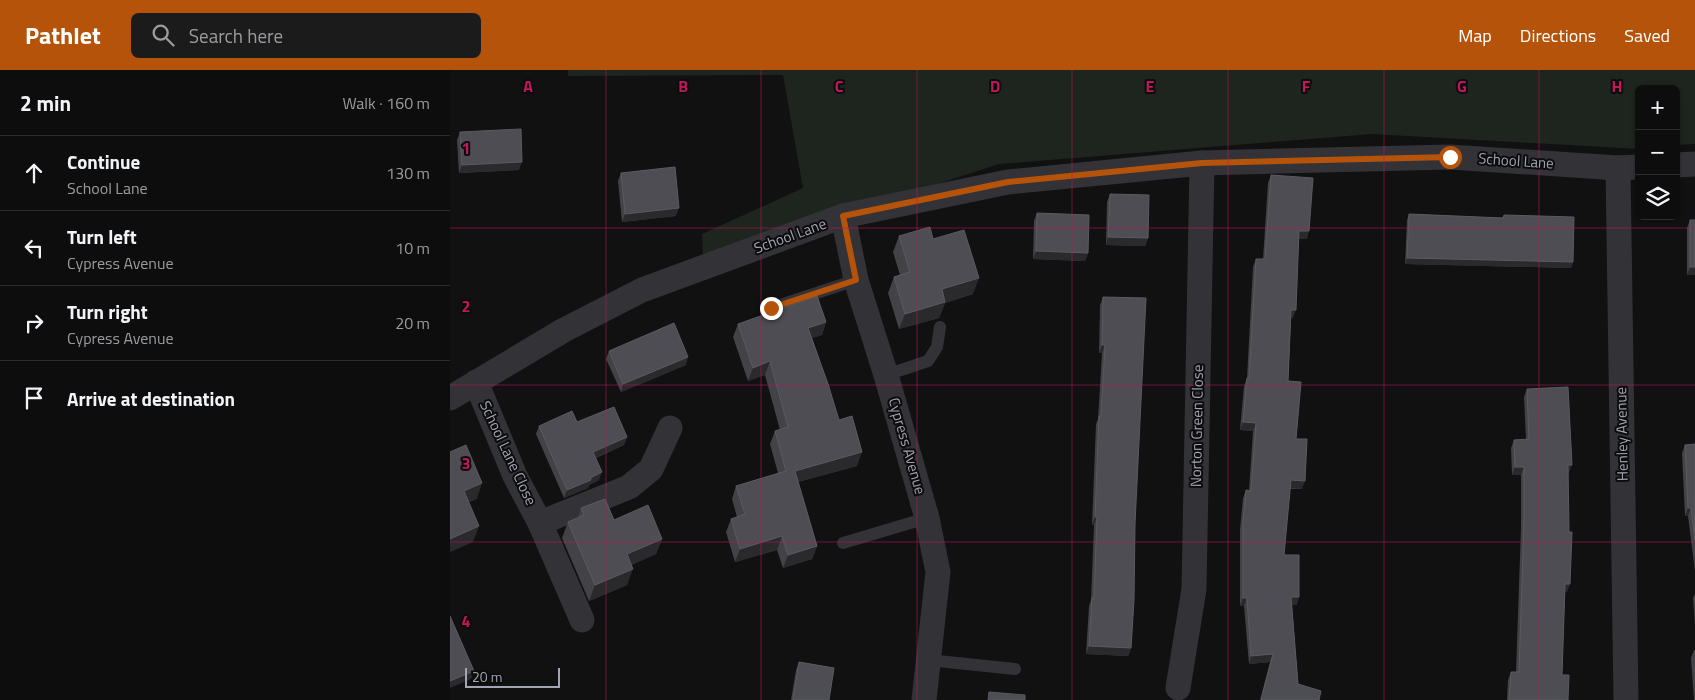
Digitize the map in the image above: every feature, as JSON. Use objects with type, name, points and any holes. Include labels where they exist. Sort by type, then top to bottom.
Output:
[{"type":"street","name":"School Lane","points":[[450,398],[564,330],[642,290],[843,216],[1008,182],[1202,163],[1450,157],[1628,167]]},
{"type":"street","name":"Norton Green Close","points":[[1178,688],[1194,589],[1202,163]]},
{"type":"street","points":[[1680,165],[1695,164]]},
{"type":"street","name":"Henley Avenue","points":[[1626,700],[1628,167]]},
{"type":"street","name":"Cypress Avenue","points":[[843,216],[856,280],[886,375],[927,518],[938,572],[924,700]]},
{"type":"street","name":"School Lane Close","points":[[476,382],[515,476],[540,522],[582,620]]},
{"type":"street","name":"School Lane Close","points":[[540,522],[629,487],[651,469],[670,428]]},
{"type":"lane","points":[[771,308],[856,280]]},
{"type":"lane","points":[[886,375],[928,361],[937,348],[940,327]]},
{"type":"lane","points":[[843,543],[927,518]]},
{"type":"lane","points":[[928,660],[1014,669]]},
{"type":"shaded area","points":[[568,70],[1695,70],[1695,144],[1680,145],[1680,85],[1635,85],[1635,149],[1372,134],[999,164],[703,260],[702,234],[803,188],[783,75],[568,76]]},
{"type":"building","points":[[521,129],[522,162],[462,165],[460,132]]},
{"type":"building","points":[[675,167],[679,208],[625,214],[621,173]]},
{"type":"building","points":[[1271,175],[1313,178],[1309,231],[1299,231],[1296,310],[1291,310],[1288,381],[1301,382],[1296,439],[1307,439],[1305,481],[1291,480],[1284,555],[1299,555],[1299,597],[1291,597],[1298,684],[1321,691],[1319,700],[1261,700],[1273,654],[1251,656],[1247,598],[1243,598],[1243,522],[1246,490],[1251,491],[1256,423],[1243,422],[1247,378],[1249,378],[1256,259],[1265,259]]},
{"type":"building","points":[[1110,194],[1149,195],[1148,238],[1108,237]]},
{"type":"building","points":[[1037,213],[1089,215],[1088,253],[1036,251]]},
{"type":"building","points":[[1409,214],[1503,218],[1504,215],[1574,217],[1573,262],[1407,258]]},
{"type":"building","points":[[1690,220],[1695,220],[1695,267],[1690,267]]},
{"type":"building","points":[[930,227],[933,239],[964,230],[979,278],[942,289],[945,302],[905,314],[894,277],[910,272],[899,236]]},
{"type":"building","points":[[817,296],[826,322],[808,328],[839,420],[852,416],[862,452],[795,471],[817,546],[788,555],[782,536],[740,549],[731,519],[745,514],[736,486],[786,471],[775,431],[788,427],[770,361],[753,368],[738,324]]},
{"type":"building","points":[[1103,297],[1146,298],[1131,648],[1089,646],[1092,598],[1094,598],[1099,416],[1101,416],[1105,345],[1102,345]]},
{"type":"building","points":[[674,323],[688,357],[623,384],[609,351]]},
{"type":"building","points":[[1568,387],[1572,465],[1568,465],[1569,532],[1572,532],[1570,584],[1565,584],[1562,675],[1569,675],[1568,700],[1509,700],[1511,672],[1519,672],[1524,520],[1524,467],[1515,467],[1514,440],[1529,439],[1527,389]]},
{"type":"building","points":[[614,407],[627,437],[593,452],[602,472],[590,478],[591,480],[567,490],[539,426],[572,411],[577,422]]},
{"type":"building","points":[[1695,444],[1695,540],[1691,508],[1688,508],[1685,445]]},
{"type":"building","points":[[466,445],[482,483],[464,491],[479,526],[450,539],[450,452]]},
{"type":"building","points":[[605,499],[614,520],[648,505],[662,539],[627,554],[633,569],[595,585],[568,522],[584,515],[581,508]]},
{"type":"building","points":[[450,616],[474,671],[450,681]]},
{"type":"building","points":[[799,662],[834,668],[829,700],[793,700]]},
{"type":"building","points":[[989,692],[1025,695],[1025,700],[988,700]]},
{"type":"route","points":[[771,308],[856,280],[843,216],[1008,182],[1202,163],[1450,157]]}]
